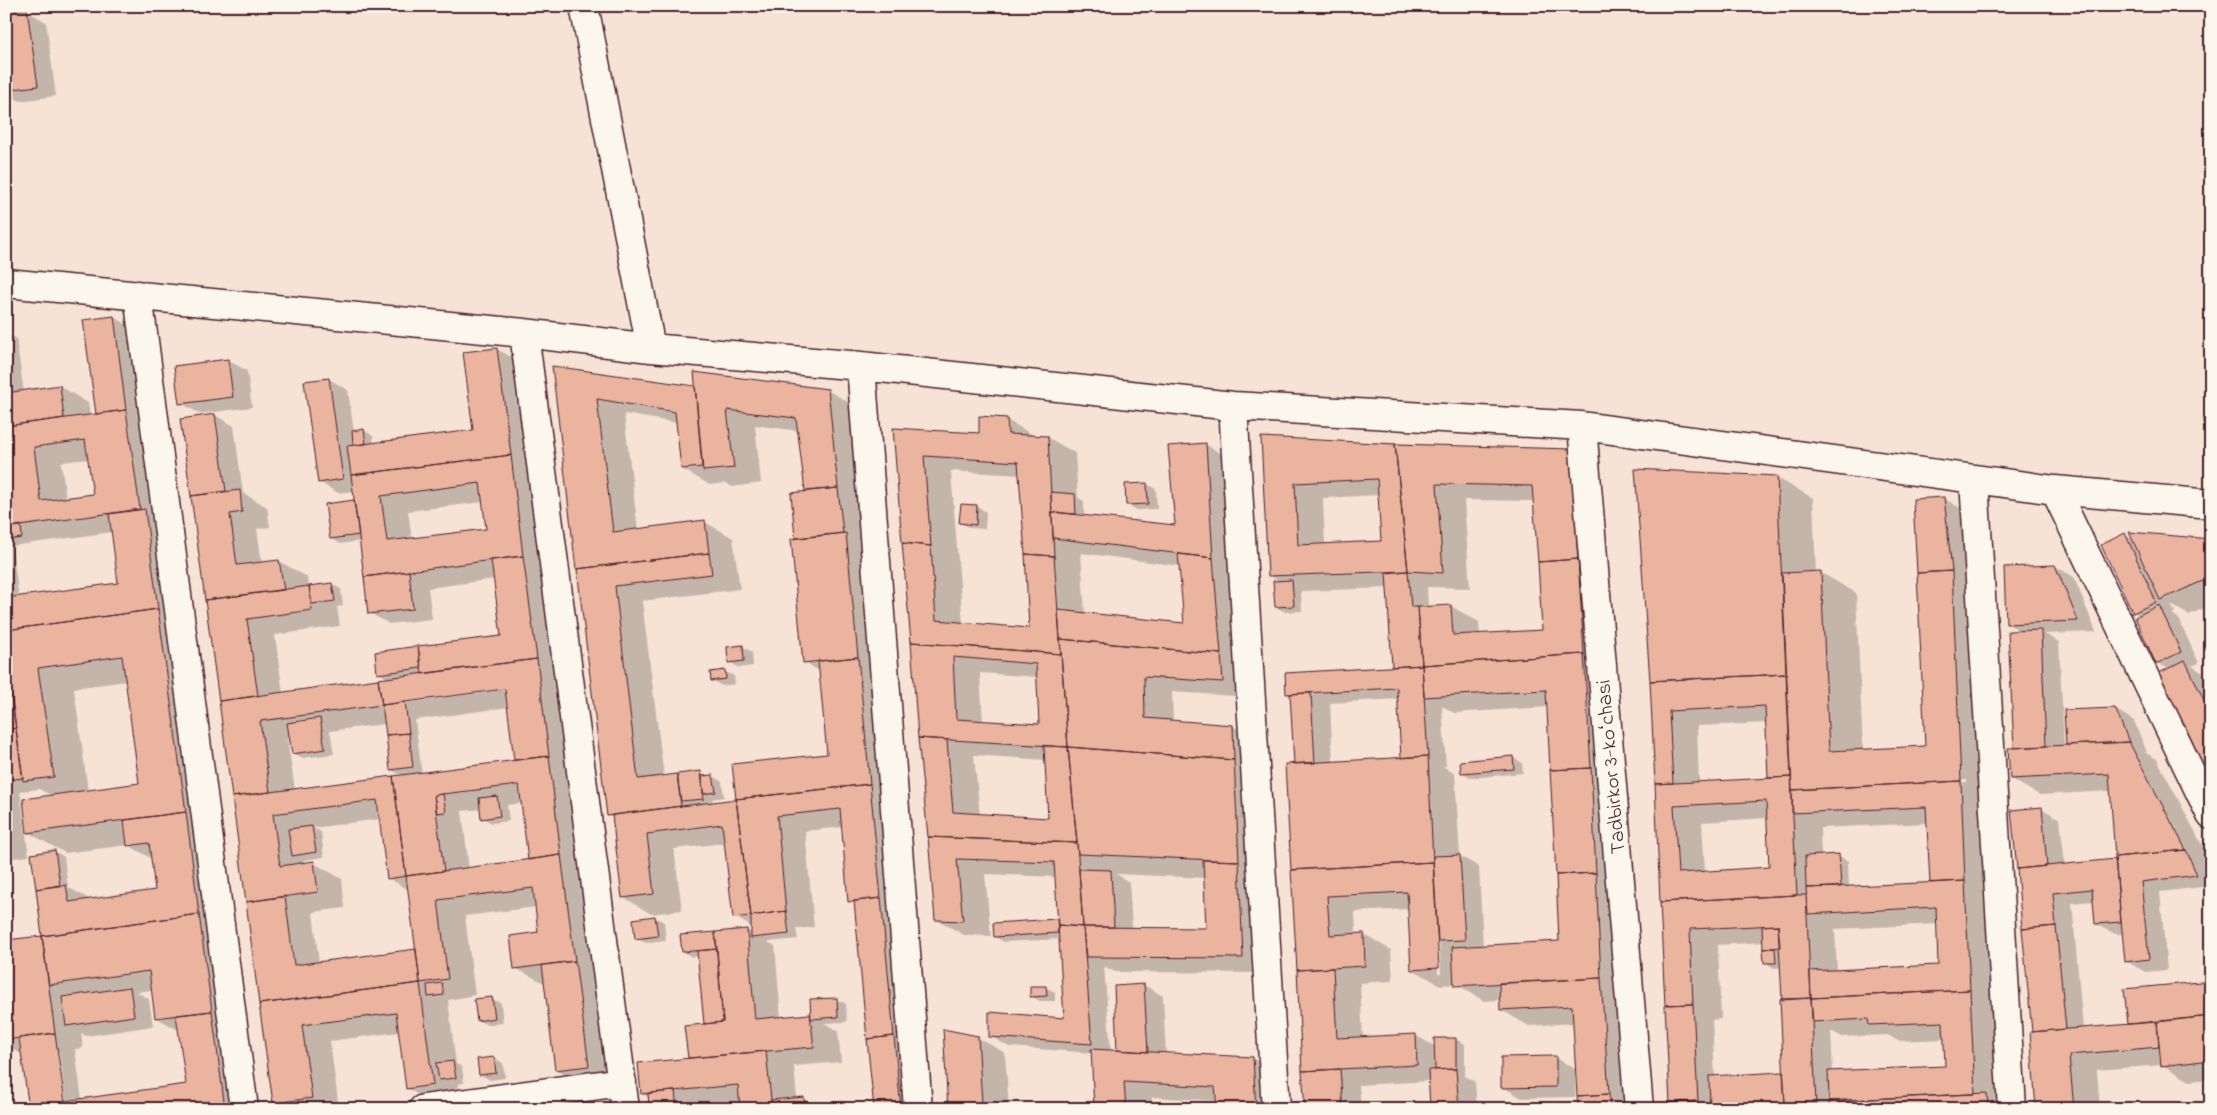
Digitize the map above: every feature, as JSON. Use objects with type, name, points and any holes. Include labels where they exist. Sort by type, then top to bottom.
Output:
[{"type":"street","points":[[584,6],[651,348]]},
{"type":"street","points":[[6,283],[524,333],[651,348],[861,366],[1233,406],[1582,426],[1974,480],[2055,490],[2211,504]]},
{"type":"street","points":[[138,295],[244,1109]]},
{"type":"street","points":[[524,333],[625,1109]]},
{"type":"street","points":[[861,366],[918,1109]]},
{"type":"street","points":[[1233,406],[1276,1109]]},
{"type":"street","name":"Tadbirkor 3-koʻchasi","points":[[1582,426],[1639,1109]]},
{"type":"street","points":[[1974,480],[2012,1109]]},
{"type":"street","points":[[2055,490],[2211,814]]},
{"type":"street","points":[[423,1109],[622,1082]]},
{"type":"building","points":[[27,9],[38,86],[6,90],[6,12]]},
{"type":"building","points":[[114,316],[126,410],[96,414],[83,320]]},
{"type":"building","points":[[497,348],[511,455],[351,475],[347,446],[473,430],[463,352]]},
{"type":"building","points":[[228,359],[233,397],[179,404],[174,366]]},
{"type":"building","points":[[552,366],[695,386],[702,467],[681,469],[675,412],[597,399],[613,532],[705,520],[709,553],[576,569]]},
{"type":"building","points":[[694,372],[828,389],[838,488],[805,491],[796,418],[727,410],[734,468],[703,471]]},
{"type":"building","points":[[329,378],[343,479],[318,483],[304,381]]},
{"type":"building","points":[[60,385],[64,418],[6,426],[6,393]]},
{"type":"building","points":[[126,410],[140,509],[6,528],[6,426]],"holes":[[[85,440],[93,494],[41,501],[34,447]]]},
{"type":"building","points":[[215,414],[226,491],[191,496],[180,419]]},
{"type":"building","points":[[979,416],[1007,418],[1008,434],[1048,436],[1054,556],[1025,554],[1018,462],[924,456],[931,546],[902,543],[893,428],[979,433]]},
{"type":"building","points":[[364,429],[366,444],[353,445],[352,431]]},
{"type":"building","points":[[1261,437],[1395,444],[1408,571],[1268,576]],"holes":[[[1377,479],[1381,541],[1298,545],[1295,483]]]},
{"type":"building","points":[[1206,443],[1213,558],[1053,538],[1052,512],[1175,525],[1168,446]]},
{"type":"building","points":[[1395,444],[1571,449],[1578,559],[1538,562],[1532,486],[1437,484],[1443,573],[1408,571]]},
{"type":"building","points":[[511,455],[523,556],[364,577],[351,475]],"holes":[[[480,483],[486,529],[387,541],[381,496]]]},
{"type":"building","points":[[1635,469],[1777,476],[1786,674],[1650,681]]},
{"type":"building","points":[[1147,483],[1148,504],[1126,505],[1125,484]]},
{"type":"building","points":[[838,488],[843,533],[795,538],[791,493]]},
{"type":"building","points":[[240,490],[242,512],[230,514],[237,565],[279,560],[284,590],[205,600],[191,496]]},
{"type":"building","points":[[1051,492],[1075,494],[1076,514],[1052,512]]},
{"type":"building","points":[[1944,497],[1952,571],[1917,573],[1913,499]]},
{"type":"building","points":[[354,500],[359,535],[330,539],[325,504]]},
{"type":"building","points":[[961,504],[977,505],[976,525],[959,523]]},
{"type":"building","points":[[145,509],[158,609],[6,630],[6,598],[118,583],[109,514]]},
{"type":"building","points":[[21,525],[22,538],[6,540],[6,528]]},
{"type":"building","points":[[2129,532],[2211,539],[2211,587],[2207,579],[2160,600]]},
{"type":"building","points":[[846,533],[858,657],[803,663],[791,539]]},
{"type":"building","points":[[2125,533],[2156,602],[2133,613],[2101,545]]},
{"type":"building","points":[[902,543],[931,546],[936,620],[1029,628],[1025,554],[1054,556],[1061,654],[911,642]]},
{"type":"building","points":[[709,553],[712,574],[615,586],[638,779],[677,774],[681,806],[607,816],[577,569]]},
{"type":"building","points":[[1178,554],[1213,558],[1221,654],[1060,639],[1058,610],[1184,623]]},
{"type":"building","points":[[523,556],[537,659],[422,674],[418,646],[501,636],[491,560]]},
{"type":"building","points":[[1578,559],[1584,654],[1422,665],[1418,607],[1451,605],[1453,635],[1542,630],[1538,562]]},
{"type":"building","points":[[2055,565],[2078,621],[2006,624],[2004,567]]},
{"type":"building","points":[[409,571],[413,609],[368,614],[364,577]]},
{"type":"building","points":[[1408,571],[1411,607],[1418,607],[1422,665],[1392,667],[1386,573]]},
{"type":"building","points":[[1821,571],[1829,751],[1925,746],[1917,573],[1952,571],[1961,781],[1792,790],[1782,573]]},
{"type":"building","points":[[1292,580],[1294,606],[1275,607],[1273,581]]},
{"type":"building","points":[[332,583],[335,601],[312,604],[309,586]]},
{"type":"building","points":[[309,586],[312,610],[247,619],[258,696],[219,701],[205,600]]},
{"type":"building","points":[[2159,605],[2181,652],[2156,664],[2135,617]]},
{"type":"building","points":[[158,609],[186,812],[27,833],[23,799],[139,783],[122,656],[38,668],[54,777],[23,781],[6,658],[6,630]]},
{"type":"building","points":[[2041,630],[2046,746],[2014,748],[2008,631]]},
{"type":"building","points":[[1060,639],[1221,654],[1223,682],[1144,677],[1145,718],[1233,725],[1234,760],[1068,747]]},
{"type":"building","points":[[911,642],[1061,654],[1068,747],[918,738]],"holes":[[[953,657],[1036,664],[1039,724],[956,719]]]},
{"type":"building","points":[[743,645],[744,661],[728,663],[727,647]]},
{"type":"building","points":[[418,646],[421,668],[377,674],[375,652]]},
{"type":"building","points":[[1584,654],[1591,768],[1550,770],[1546,690],[1424,697],[1422,665]]},
{"type":"building","points":[[858,657],[870,784],[736,799],[732,764],[827,754],[818,661]]},
{"type":"building","points":[[6,658],[16,728],[6,730]]},
{"type":"building","points":[[537,659],[549,756],[514,760],[505,689],[382,705],[378,679]]},
{"type":"building","points":[[2185,660],[2211,715],[2211,764],[2200,769],[2155,675]]},
{"type":"building","points":[[1422,665],[1428,756],[1401,758],[1397,688],[1286,694],[1285,673]]},
{"type":"building","points":[[725,670],[726,679],[711,681],[710,672]]},
{"type":"building","points":[[1786,674],[1791,777],[1768,778],[1765,706],[1669,711],[1673,783],[1655,784],[1650,681]]},
{"type":"building","points":[[378,679],[382,705],[260,721],[270,792],[232,797],[219,701]]},
{"type":"building","points":[[1311,693],[1315,763],[1294,764],[1290,694]]},
{"type":"building","points":[[405,702],[409,733],[386,735],[382,705]]},
{"type":"building","points":[[2115,708],[2129,742],[2066,745],[2064,710]]},
{"type":"building","points":[[320,718],[325,749],[292,754],[287,723]]},
{"type":"building","points":[[16,728],[23,778],[6,780],[6,730]]},
{"type":"building","points":[[409,733],[413,767],[390,770],[386,735]]},
{"type":"building","points":[[918,738],[947,740],[953,812],[1048,818],[1044,746],[1068,747],[1077,843],[928,837]]},
{"type":"building","points":[[2129,742],[2186,850],[2115,857],[2109,774],[2010,779],[2008,748]]},
{"type":"building","points":[[1068,747],[1234,760],[1239,861],[1078,854]]},
{"type":"building","points":[[549,756],[561,855],[528,860],[519,785],[434,795],[444,871],[406,876],[393,776]]},
{"type":"building","points":[[1428,756],[1433,862],[1291,870],[1285,764]]},
{"type":"building","points":[[1513,756],[1514,769],[1461,773],[1460,761]]},
{"type":"building","points":[[1591,768],[1596,873],[1556,875],[1550,770]]},
{"type":"building","points":[[701,771],[704,799],[681,801],[677,774]]},
{"type":"building","points":[[713,775],[716,792],[703,794],[702,776]]},
{"type":"building","points":[[393,776],[406,876],[387,879],[377,800],[273,814],[280,866],[314,861],[318,892],[246,902],[232,797]]},
{"type":"building","points":[[1791,777],[1797,895],[1660,902],[1655,784]],"holes":[[[1766,801],[1769,867],[1678,873],[1674,806]]]},
{"type":"building","points":[[1961,781],[1965,881],[1930,883],[1926,807],[1792,813],[1792,790]]},
{"type":"building","points":[[870,784],[881,898],[848,902],[840,809],[777,816],[786,911],[751,916],[736,799]]},
{"type":"building","points":[[443,794],[446,812],[437,813],[434,795]]},
{"type":"building","points":[[497,796],[500,816],[481,819],[479,798]]},
{"type":"building","points":[[736,799],[751,916],[733,918],[722,824],[647,834],[654,894],[622,898],[612,815]]},
{"type":"building","points":[[2042,807],[2047,866],[2017,869],[2011,810]]},
{"type":"building","points":[[186,812],[199,914],[42,936],[36,889],[66,885],[69,902],[155,890],[149,843],[127,846],[124,820]]},
{"type":"building","points":[[312,826],[316,852],[292,856],[288,829]]},
{"type":"building","points":[[928,837],[1077,843],[1083,927],[1058,925],[1054,862],[957,859],[963,921],[935,920]]},
{"type":"building","points":[[55,850],[60,885],[36,889],[31,854]]},
{"type":"building","points":[[2186,850],[2197,875],[2141,882],[2149,959],[2125,962],[2115,857]]},
{"type":"building","points":[[1839,854],[1841,887],[1806,888],[1805,856]]},
{"type":"building","points":[[561,855],[575,961],[514,969],[510,936],[538,932],[533,888],[438,900],[448,979],[420,983],[406,876]]},
{"type":"building","points":[[1460,855],[1465,940],[1438,941],[1433,856]]},
{"type":"building","points":[[2115,859],[2121,922],[2095,924],[2092,889],[2053,893],[2056,926],[2022,929],[2017,869]]},
{"type":"building","points":[[1203,860],[1239,861],[1243,958],[1086,957],[1083,927],[1206,928]]},
{"type":"building","points":[[1433,862],[1439,968],[1411,970],[1407,892],[1327,896],[1330,935],[1364,933],[1365,966],[1297,970],[1291,870]]},
{"type":"building","points":[[1079,869],[1111,870],[1114,927],[1083,927]]},
{"type":"building","points":[[1596,873],[1601,978],[1454,986],[1452,947],[1559,941],[1556,875]]},
{"type":"building","points":[[1965,881],[1970,990],[1811,998],[1810,971],[1938,965],[1936,907],[1808,914],[1806,888]]},
{"type":"building","points":[[1806,895],[1811,998],[1782,1000],[1778,925],[1690,929],[1693,1004],[1665,1005],[1660,902]]},
{"type":"building","points":[[285,896],[294,965],[416,949],[420,983],[259,1004],[246,902]]},
{"type":"building","points":[[881,898],[894,1036],[867,1039],[854,901]]},
{"type":"building","points":[[786,911],[789,934],[751,938],[751,916]]},
{"type":"building","points":[[199,914],[212,1011],[155,1018],[149,971],[49,985],[42,936]]},
{"type":"building","points":[[655,916],[658,936],[635,939],[633,919]]},
{"type":"building","points":[[1057,919],[1058,933],[994,937],[993,923]]},
{"type":"building","points":[[1058,925],[1083,927],[1092,1044],[989,1037],[989,1012],[1064,1018]]},
{"type":"building","points":[[1778,925],[1780,947],[1763,949],[1762,926]]},
{"type":"building","points":[[2056,926],[2066,1029],[2032,1032],[2022,929]]},
{"type":"building","points":[[747,929],[755,1019],[810,1014],[814,1047],[688,1058],[684,1026],[723,1022],[715,932]]},
{"type":"building","points":[[715,932],[717,949],[682,952],[680,935]]},
{"type":"building","points":[[42,936],[55,1033],[6,1040],[6,940]]},
{"type":"building","points":[[1775,948],[1776,963],[1764,963],[1763,949]]},
{"type":"building","points":[[717,949],[723,1022],[704,1024],[697,951]]},
{"type":"building","points":[[575,961],[589,1066],[555,1070],[542,965]]},
{"type":"building","points":[[1333,968],[1337,1038],[1416,1034],[1417,1065],[1302,1071],[1297,970]]},
{"type":"building","points":[[1601,978],[1609,1094],[1577,1096],[1572,1006],[1500,1010],[1499,983]]},
{"type":"building","points":[[2211,981],[2211,1016],[2128,1024],[2124,989]]},
{"type":"building","points":[[420,983],[433,1085],[406,1089],[396,1013],[302,1025],[312,1098],[273,1103],[259,1004]]},
{"type":"building","points":[[442,983],[444,995],[428,997],[427,985]]},
{"type":"building","points":[[1144,984],[1148,1052],[1117,1050],[1114,986]]},
{"type":"building","points":[[1030,986],[1046,986],[1047,996],[1030,997]]},
{"type":"building","points":[[130,987],[134,1016],[66,1026],[62,997]]},
{"type":"building","points":[[1970,990],[1975,1094],[1829,1101],[1828,1071],[1945,1066],[1943,1022],[1869,1025],[1868,1019],[1813,1022],[1811,998]]},
{"type":"building","points":[[492,997],[495,1018],[477,1021],[474,999]]},
{"type":"building","points":[[837,998],[838,1017],[811,1019],[810,999]]},
{"type":"building","points":[[1811,998],[1816,1104],[1785,1105],[1780,999]]},
{"type":"building","points":[[1693,1004],[1698,1101],[1670,1103],[1665,1005]]},
{"type":"building","points":[[212,1011],[225,1109],[66,1109],[65,1101],[186,1084],[176,1015]]},
{"type":"building","points":[[2211,1016],[2211,1060],[2161,1066],[2157,1022]]},
{"type":"building","points":[[2157,1022],[2159,1047],[2069,1055],[2074,1109],[2036,1109],[2030,1032]]},
{"type":"building","points":[[943,1029],[978,1036],[982,1104],[1035,1109],[948,1109]]},
{"type":"building","points":[[55,1033],[66,1109],[29,1109],[19,1038]]},
{"type":"building","points":[[894,1036],[901,1109],[874,1109],[867,1039]]},
{"type":"building","points":[[1434,1038],[1456,1038],[1456,1069],[1435,1070]]},
{"type":"building","points":[[1091,1049],[1253,1057],[1256,1109],[1217,1109],[1215,1087],[1124,1082],[1126,1109],[1094,1109]]},
{"type":"building","points":[[766,1051],[772,1109],[740,1109],[738,1085],[641,1094],[638,1063]]},
{"type":"building","points":[[1556,1056],[1556,1087],[1501,1088],[1501,1057]]},
{"type":"building","points":[[494,1057],[496,1073],[479,1075],[477,1059]]},
{"type":"building","points":[[453,1061],[456,1078],[439,1080],[436,1063]]},
{"type":"building","points":[[1340,1069],[1343,1109],[1305,1109],[1302,1071]]},
{"type":"building","points":[[1456,1069],[1459,1109],[1430,1109],[1428,1070]]},
{"type":"building","points":[[1783,1072],[1785,1105],[1710,1109],[1709,1076]]},
{"type":"building","points":[[675,1091],[677,1109],[649,1109],[648,1093]]},
{"type":"building","points":[[1987,1093],[1988,1109],[1830,1109],[1829,1101]]},
{"type":"building","points":[[1609,1094],[1610,1109],[1578,1109],[1577,1096]]},
{"type":"building","points":[[804,1097],[805,1109],[772,1109],[771,1100]]},
{"type":"building","points":[[1698,1101],[1698,1109],[1670,1109],[1670,1103]]},
{"type":"building","points":[[1816,1104],[1816,1109],[1785,1109],[1785,1105]]}]
